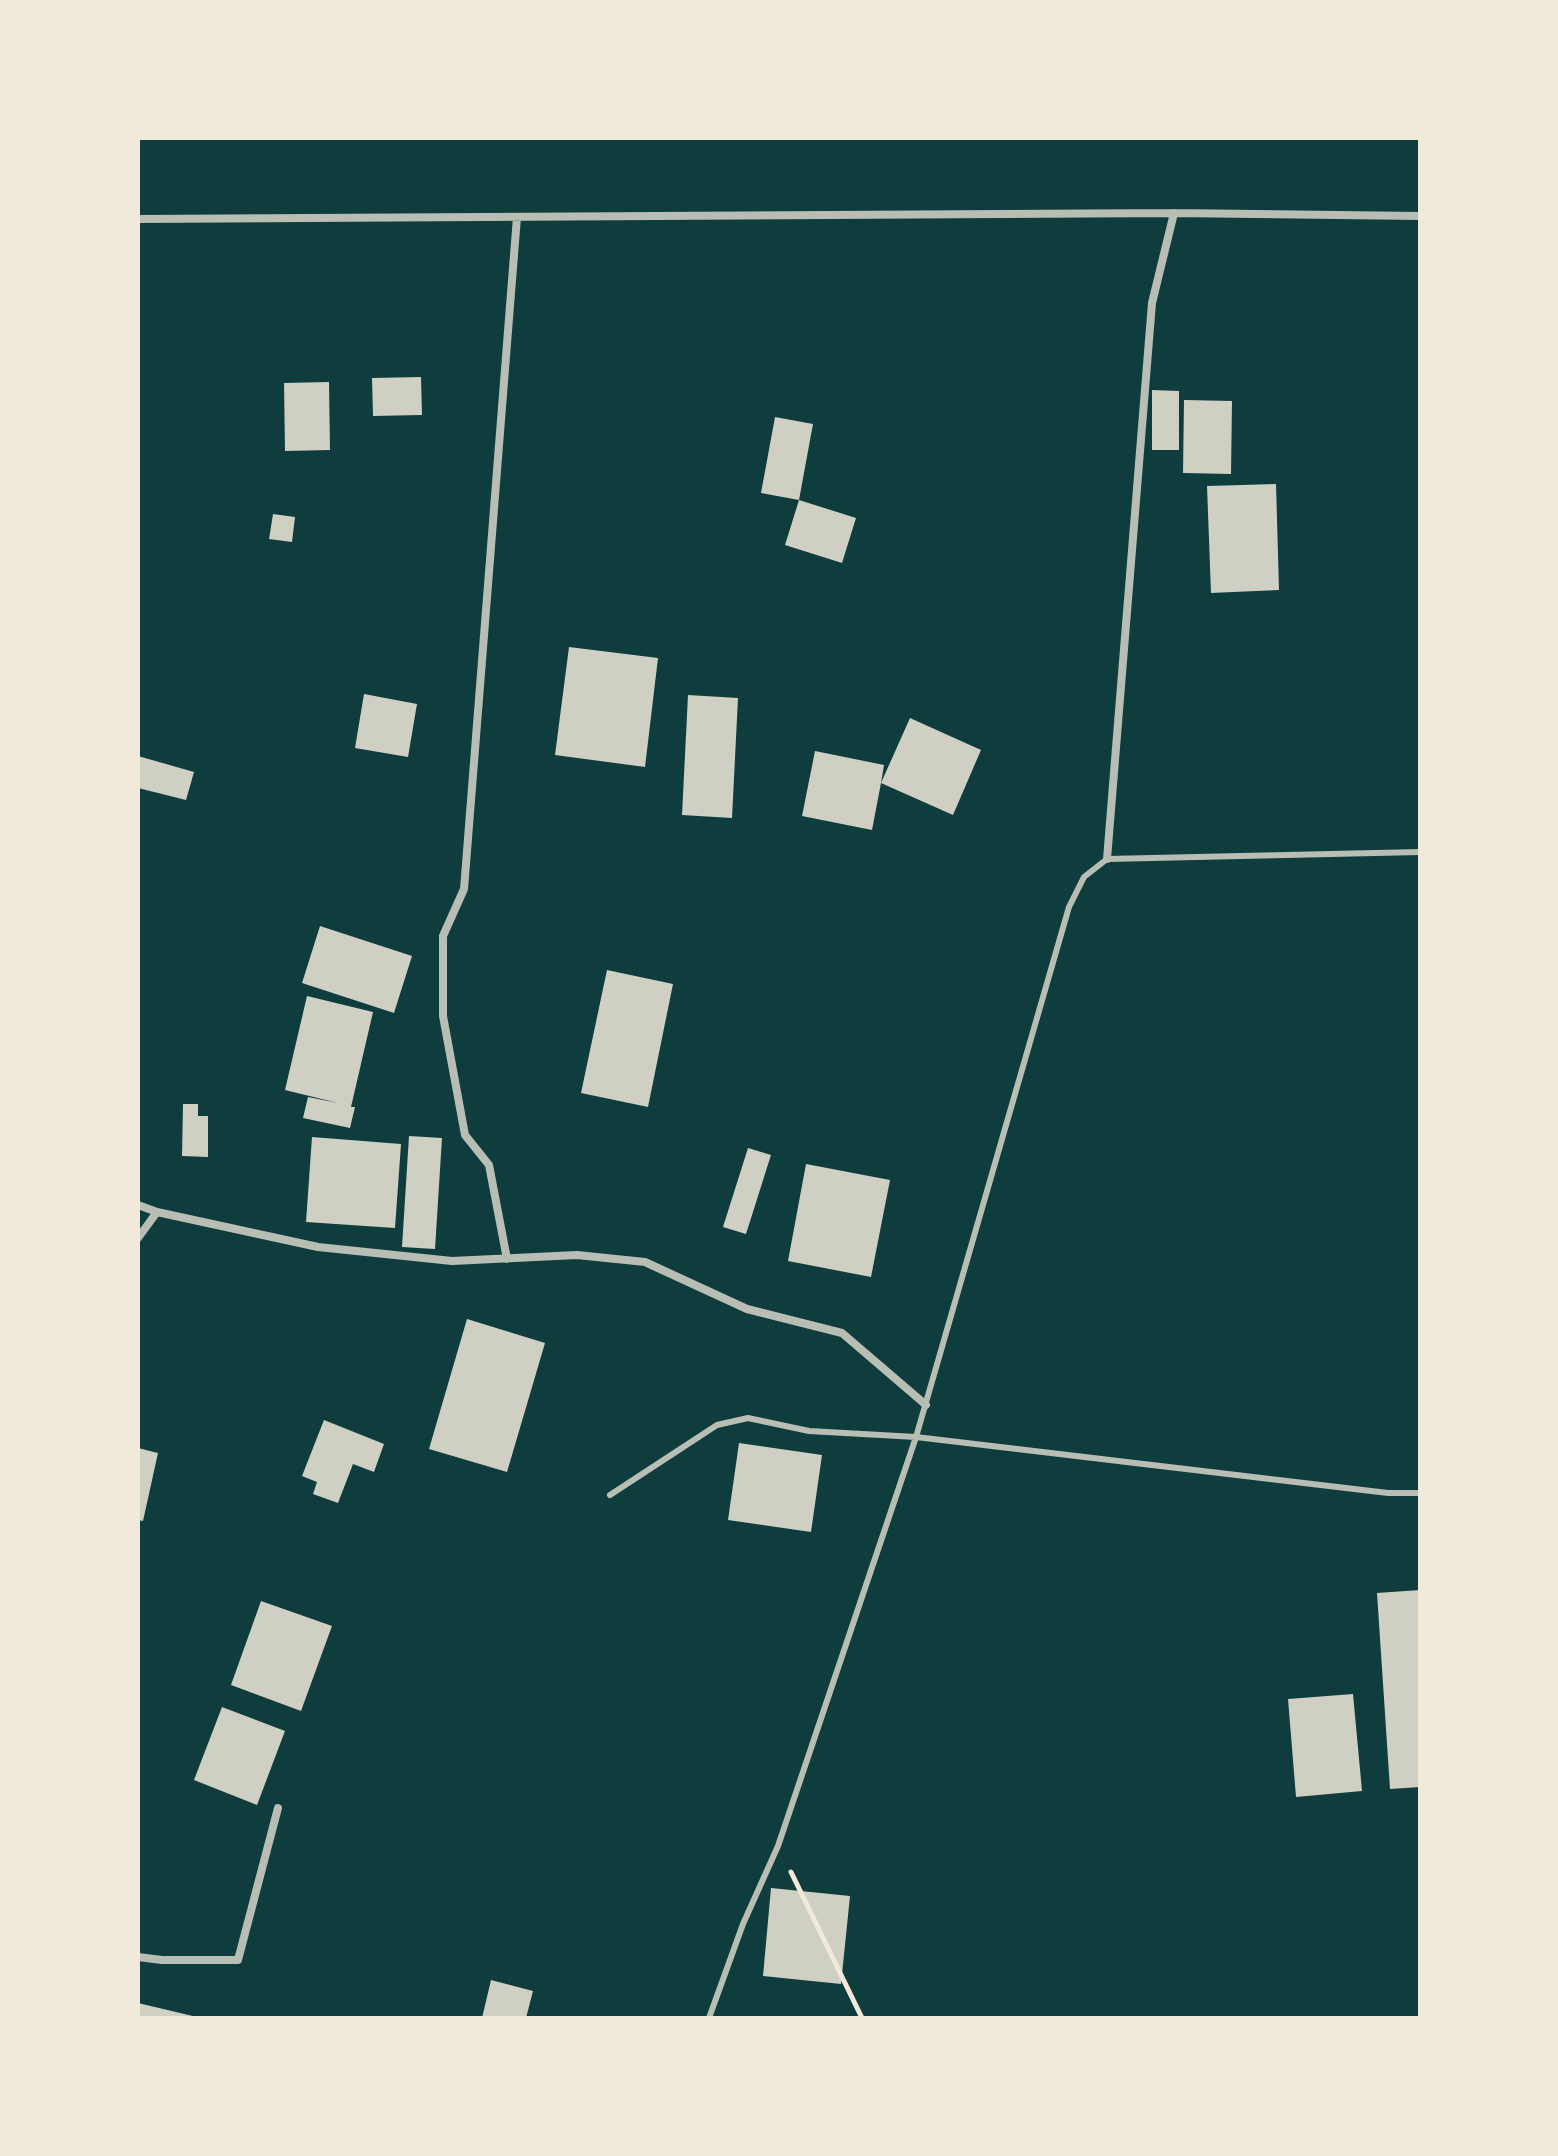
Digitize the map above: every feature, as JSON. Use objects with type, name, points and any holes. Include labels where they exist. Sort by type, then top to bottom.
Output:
[{"type":"street","points":[[138,219],[1174,213],[1420,216]]},
{"type":"street","points":[[1107,859],[1152,303],[1174,213]]},
{"type":"street","points":[[507,1259],[489,1165],[465,1135],[443,1016],[443,936],[464,889],[517,217]]},
{"type":"street","points":[[138,1205],[157,1212],[318,1247],[452,1261],[577,1255],[645,1262],[747,1309],[842,1333],[926,1405]]},
{"type":"street","points":[[138,1238],[157,1212]]},
{"type":"street","points":[[138,1957],[238,1960],[278,1808]]},
{"type":"lane","points":[[709,2018],[743,1924],[778,1846],[916,1437],[1069,907],[1084,877],[1107,859],[1420,852]]},
{"type":"lane","points":[[610,1495],[717,1425],[748,1418],[809,1431],[916,1437],[1388,1493],[1420,1493]]},
{"type":"path","points":[[778,1846],[862,2018]]},
{"type":"building","points":[[421,377],[422,415],[373,416],[372,378]]},
{"type":"building","points":[[329,382],[330,450],[285,451],[284,383]]},
{"type":"building","points":[[1152,390],[1179,391],[1179,450],[1152,450]]},
{"type":"building","points":[[1184,400],[1232,401],[1231,474],[1183,473]]},
{"type":"building","points":[[775,417],[813,424],[799,500],[761,493]]},
{"type":"building","points":[[1276,484],[1279,590],[1211,593],[1207,486]]},
{"type":"building","points":[[799,500],[856,518],[842,563],[785,545]]},
{"type":"building","points":[[273,514],[295,517],[292,542],[269,539]]},
{"type":"building","points":[[569,647],[658,658],[645,767],[555,755]]},
{"type":"building","points":[[364,694],[417,704],[408,757],[355,748]]},
{"type":"building","points":[[688,695],[738,698],[732,818],[682,815]]},
{"type":"building","points":[[910,718],[981,750],[953,815],[881,783]]},
{"type":"building","points":[[815,751],[884,765],[872,830],[802,816]]},
{"type":"building","points":[[138,756],[194,772],[186,800],[138,788]]},
{"type":"building","points":[[320,926],[412,956],[394,1013],[302,983]]},
{"type":"building","points":[[607,970],[673,984],[648,1107],[581,1093]]},
{"type":"building","points":[[307,996],[373,1012],[351,1107],[355,1107],[350,1128],[303,1118],[308,1097],[338,1103],[285,1090]]},
{"type":"building","points":[[183,1104],[198,1104],[198,1116],[208,1116],[208,1157],[182,1156]]},
{"type":"building","points":[[409,1136],[442,1138],[435,1249],[402,1247]]},
{"type":"building","points":[[312,1137],[401,1144],[395,1228],[306,1222]]},
{"type":"building","points":[[748,1148],[771,1155],[746,1234],[723,1227]]},
{"type":"building","points":[[806,1164],[890,1180],[871,1277],[788,1261]]},
{"type":"building","points":[[467,1319],[545,1343],[507,1472],[429,1449]]},
{"type":"building","points":[[324,1420],[384,1444],[374,1472],[353,1464],[338,1503],[313,1494],[317,1482],[302,1476]]},
{"type":"building","points":[[739,1443],[822,1455],[811,1532],[728,1520]]},
{"type":"building","points":[[138,1448],[158,1453],[143,1521],[138,1520]]},
{"type":"building","points":[[1420,1590],[1420,1787],[1390,1789],[1377,1593]]},
{"type":"building","points":[[261,1601],[332,1626],[301,1711],[231,1685]]},
{"type":"building","points":[[1353,1694],[1362,1791],[1296,1797],[1288,1699]]},
{"type":"building","points":[[222,1707],[285,1731],[257,1805],[194,1780]]},
{"type":"building","points":[[771,1888],[850,1896],[841,1984],[763,1976]]},
{"type":"building","points":[[491,1980],[533,1991],[526,2018],[482,2018]]},
{"type":"building","points":[[138,2003],[197,2017],[197,2018],[138,2018]]}]
